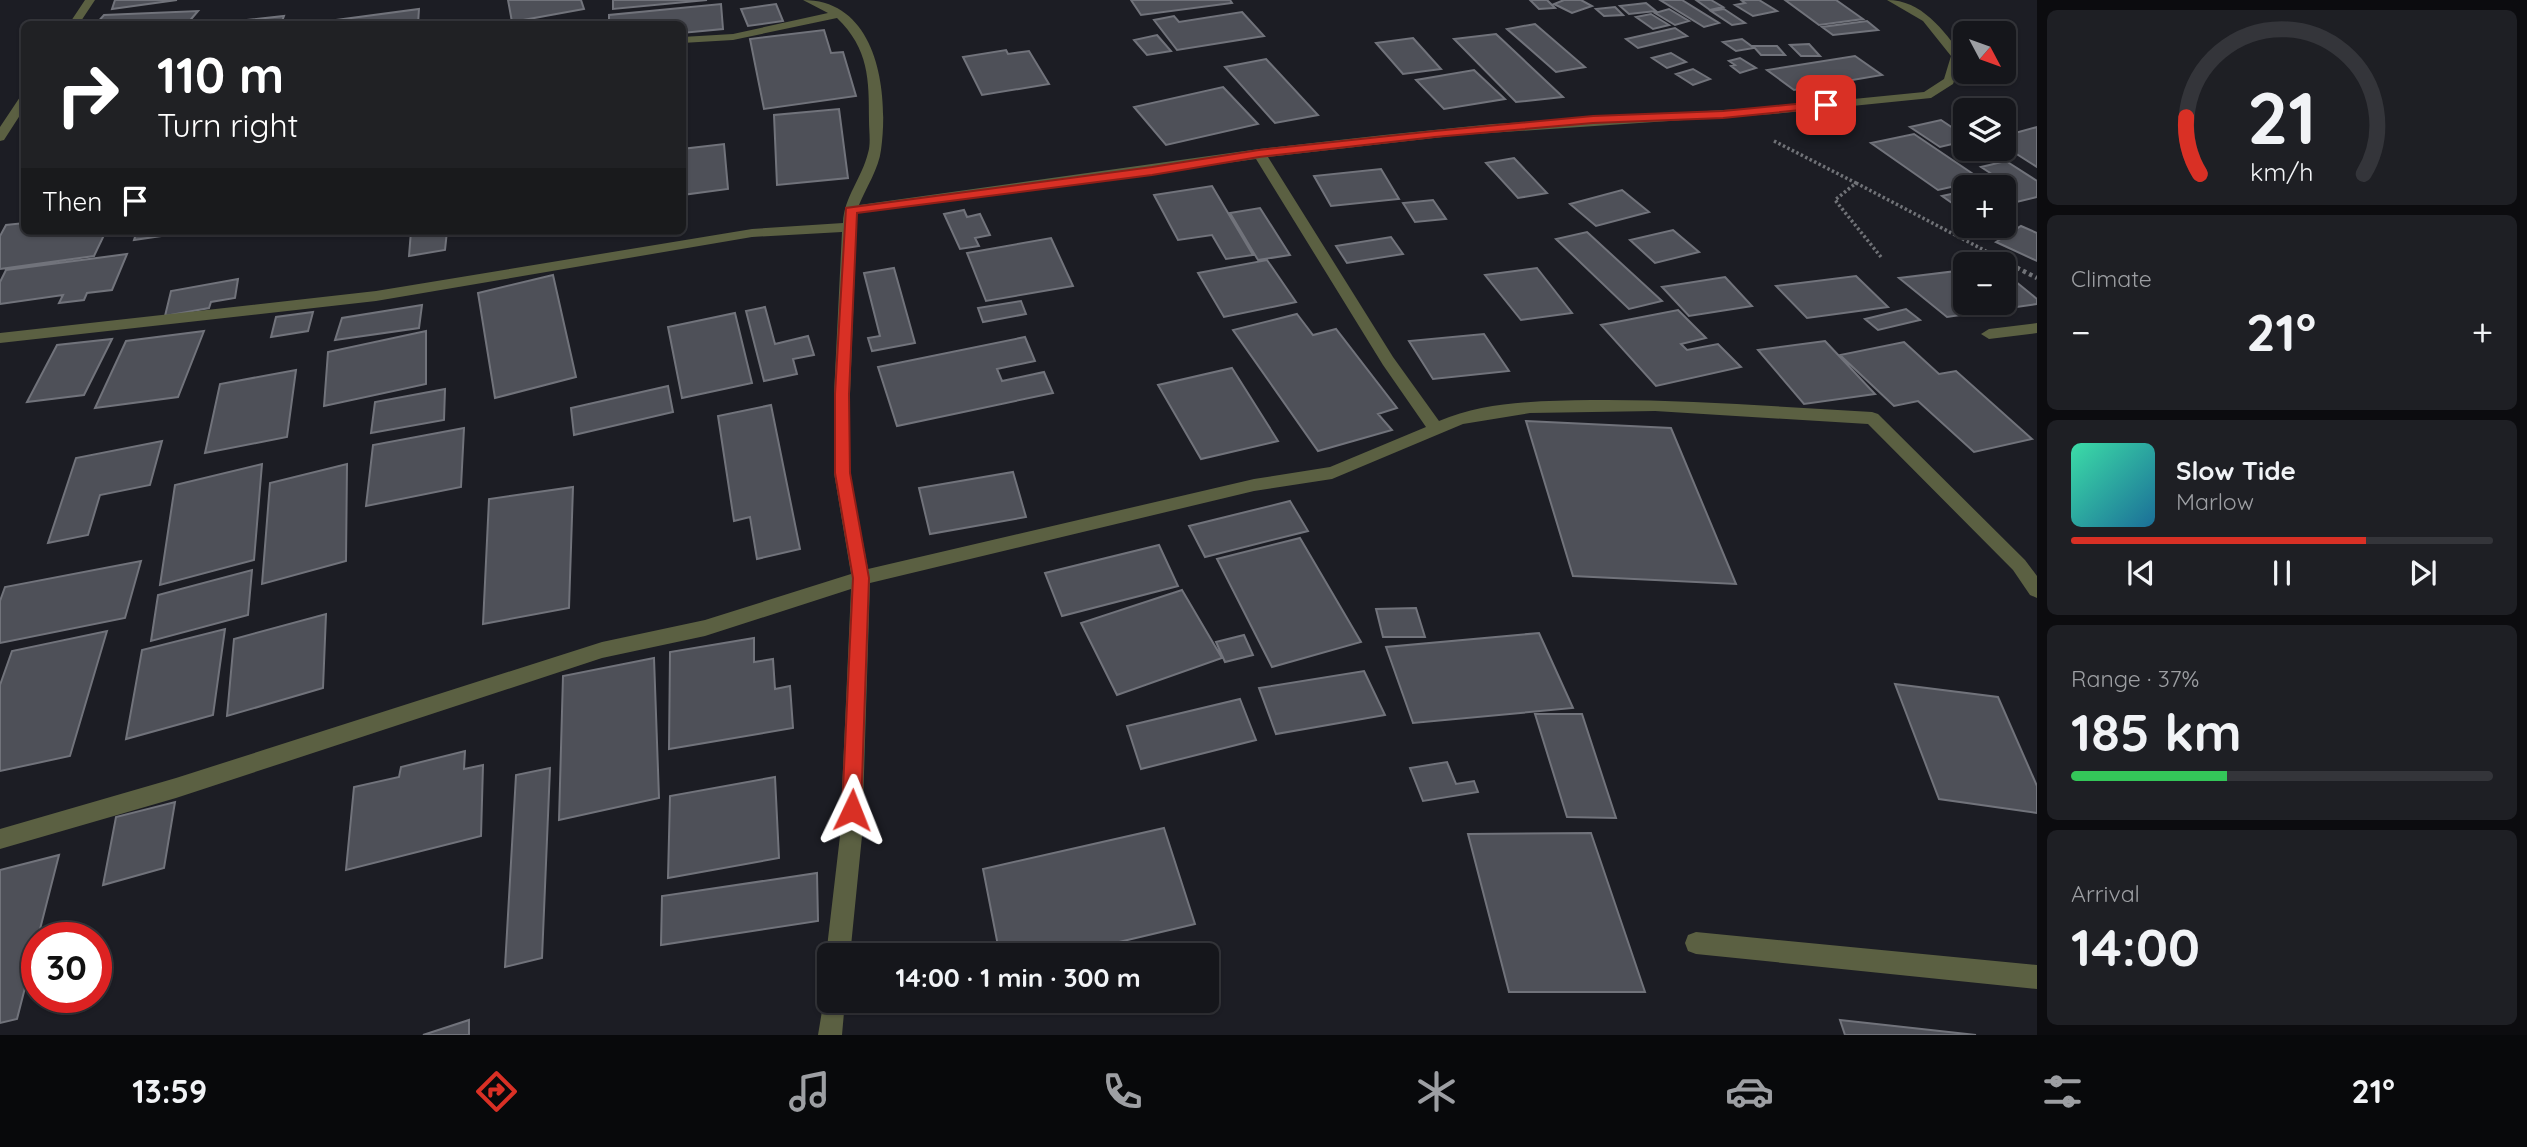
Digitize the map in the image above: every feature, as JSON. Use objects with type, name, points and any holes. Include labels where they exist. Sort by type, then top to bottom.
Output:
[{"type":"street","points":[[76,21],[90,0]]},
{"type":"street","points":[[808,0],[839,14],[863,41],[875,77],[875,152],[850,219],[842,394],[842,473],[861,578],[851,835],[839,943]]},
{"type":"street","points":[[0,338],[100,324],[376,296],[1259,153],[1593,120],[1723,114],[1927,95],[1949,81],[1957,56],[1927,19],[1892,0]]},
{"type":"street","points":[[686,40],[733,37],[839,14]]},
{"type":"street","points":[[0,137],[21,105]]},
{"type":"street","points":[[1259,153],[1388,361],[1434,428]]},
{"type":"street","points":[[1989,334],[2037,328]]},
{"type":"street","points":[[0,839],[176,789],[602,650],[705,628],[861,578],[1254,485],[1332,473],[1460,419],[1530,407],[1655,405],[1871,418],[2019,565],[2037,590]]},
{"type":"street","points":[[1696,943],[2037,977]]},
{"type":"street","points":[[830,1035],[832,1013]]},
{"type":"path","points":[[1723,114],[2037,278]]},
{"type":"path","points":[[1856,183],[1835,200],[1881,257]]},
{"type":"building","points":[[115,0],[177,0],[112,9]]},
{"type":"building","points":[[508,0],[581,0],[584,9],[518,21],[512,21]]},
{"type":"building","points":[[613,0],[707,0],[613,9]]},
{"type":"building","points":[[1131,0],[1230,0],[1232,3],[1141,15]]},
{"type":"building","points":[[1530,0],[1547,0],[1555,8],[1539,9]]},
{"type":"building","points":[[1564,0],[1581,0],[1592,6],[1572,13],[1554,4]]},
{"type":"building","points":[[1660,0],[1682,0],[1719,23],[1704,27]]},
{"type":"building","points":[[1696,0],[1711,0],[1723,7],[1710,10]]},
{"type":"building","points":[[1741,0],[1759,0],[1777,11],[1753,16],[1735,5],[1745,3]]},
{"type":"building","points":[[1785,0],[1836,0],[1863,19],[1819,25]]},
{"type":"building","points":[[1646,3],[1656,11],[1629,14],[1620,6]]},
{"type":"building","points":[[721,4],[723,29],[686,33],[686,21],[609,21],[609,15]]},
{"type":"building","points":[[776,4],[783,21],[748,26],[741,9]]},
{"type":"building","points":[[1615,7],[1623,15],[1604,16],[1596,9]]},
{"type":"building","points":[[419,9],[418,21],[329,21]]},
{"type":"building","points":[[1669,9],[1689,21],[1675,25],[1655,13]]},
{"type":"building","points":[[1724,9],[1745,23],[1732,25],[1711,11]]},
{"type":"building","points":[[198,11],[190,21],[99,21],[104,15]]},
{"type":"building","points":[[1242,12],[1264,36],[1177,50],[1154,20],[1174,16],[1179,22]]},
{"type":"building","points":[[1651,14],[1669,25],[1653,29],[1636,17]]},
{"type":"building","points":[[284,16],[282,21],[238,21]]},
{"type":"building","points":[[1867,21],[1878,30],[1833,35],[1822,27]]},
{"type":"building","points":[[1535,24],[1585,67],[1556,72],[1507,29]]},
{"type":"building","points":[[1675,28],[1687,36],[1638,48],[1626,39]]},
{"type":"building","points":[[824,30],[831,53],[843,52],[856,96],[764,109],[750,39]]},
{"type":"building","points":[[1496,34],[1563,97],[1516,102],[1454,39]]},
{"type":"building","points":[[1157,35],[1171,51],[1147,55],[1134,40]]},
{"type":"building","points":[[1413,38],[1441,69],[1403,74],[1376,43]]},
{"type":"building","points":[[1742,39],[1754,48],[1736,51],[1723,42]]},
{"type":"building","points":[[1809,44],[1820,56],[1801,56],[1790,45]]},
{"type":"building","points":[[1753,46],[1777,46],[1785,55],[1761,55]]},
{"type":"building","points":[[1006,50],[1008,54],[1029,51],[1049,84],[982,95],[963,57]]},
{"type":"building","points":[[1671,53],[1686,62],[1667,68],[1652,58]]},
{"type":"building","points":[[1855,56],[1882,75],[1794,90],[1767,70]]},
{"type":"building","points":[[1740,58],[1756,68],[1740,73],[1729,61]]},
{"type":"building","points":[[1266,59],[1318,115],[1275,123],[1225,67]]},
{"type":"building","points":[[1693,69],[1710,79],[1693,85],[1676,74]]},
{"type":"building","points":[[1474,70],[1505,99],[1444,109],[1416,80]]},
{"type":"building","points":[[1223,87],[1258,124],[1166,145],[1134,107]]},
{"type":"building","points":[[839,109],[848,178],[777,185],[774,115]]},
{"type":"building","points":[[1941,120],[1953,128],[1953,144],[1940,147],[1910,127]]},
{"type":"building","points":[[2037,127],[2037,167],[2016,154],[2016,133]]},
{"type":"building","points":[[1914,134],[1975,175],[1953,175],[1953,187],[1938,190],[1871,143]]},
{"type":"building","points":[[724,144],[728,189],[686,194],[686,149]]},
{"type":"building","points":[[1514,158],[1547,193],[1518,198],[1486,163]]},
{"type":"building","points":[[2006,161],[2037,181],[2037,197],[2016,202],[2016,175],[1993,175],[1981,167]]},
{"type":"building","points":[[1381,169],[1399,199],[1331,206],[1314,176]]},
{"type":"building","points":[[1212,186],[1253,255],[1226,259],[1212,235],[1178,240],[1154,195]]},
{"type":"building","points":[[1622,190],[1649,212],[1596,226],[1570,204]]},
{"type":"building","points":[[1953,194],[1953,204],[1942,196]]},
{"type":"building","points":[[1433,200],[1446,219],[1415,222],[1403,203]]},
{"type":"building","points":[[1260,208],[1290,255],[1258,260],[1230,213]]},
{"type":"building","points":[[964,210],[967,217],[980,214],[990,235],[975,238],[979,246],[960,249],[944,214]]},
{"type":"building","points":[[21,223],[21,235],[104,235],[94,256],[0,269],[0,236],[6,225]]},
{"type":"building","points":[[2021,226],[2037,233],[2037,261],[1996,242],[2002,238],[2016,238],[2016,229]]},
{"type":"building","points":[[1673,230],[1699,252],[1655,263],[1630,240]]},
{"type":"building","points":[[1587,232],[1662,301],[1629,309],[1556,239]]},
{"type":"building","points":[[136,235],[168,235],[134,240]]},
{"type":"building","points":[[411,235],[447,235],[445,250],[409,256]]},
{"type":"building","points":[[1391,237],[1403,254],[1347,263],[1336,246]]},
{"type":"building","points":[[1051,238],[1073,286],[986,301],[967,253]]},
{"type":"building","points":[[127,254],[112,290],[87,293],[84,300],[59,303],[63,295],[0,304],[0,282],[6,270]]},
{"type":"building","points":[[1267,260],[1296,302],[1224,317],[1198,273]]},
{"type":"building","points":[[894,268],[915,343],[872,351],[868,338],[880,336],[864,273]]},
{"type":"building","points":[[1537,268],[1572,313],[1521,320],[1485,275]]},
{"type":"building","points":[[1953,271],[1953,315],[1961,315],[1947,317],[1899,278]]},
{"type":"building","points":[[553,275],[576,377],[495,398],[478,293]]},
{"type":"building","points":[[1856,276],[1888,307],[1807,318],[1776,286]]},
{"type":"building","points":[[1725,277],[1752,306],[1689,316],[1662,287]]},
{"type":"building","points":[[238,279],[235,298],[211,302],[209,308],[165,316],[171,291]]},
{"type":"building","points":[[2016,282],[2037,299],[2037,304],[2016,307]]},
{"type":"building","points":[[1021,301],[1026,314],[983,322],[978,308]]},
{"type":"building","points":[[422,305],[419,328],[335,340],[342,318]]},
{"type":"building","points":[[765,307],[775,344],[808,336],[814,355],[793,359],[797,374],[764,381],[746,311]]},
{"type":"building","points":[[1906,309],[1920,320],[1878,330],[1865,319]]},
{"type":"building","points":[[1678,310],[1706,338],[1681,344],[1687,350],[1718,344],[1741,367],[1656,386],[1601,325]]},
{"type":"building","points":[[313,312],[308,331],[271,337],[276,317]]},
{"type":"building","points":[[735,313],[752,383],[682,398],[668,327]]},
{"type":"building","points":[[1297,314],[1313,335],[1336,329],[1397,408],[1378,414],[1392,430],[1318,451],[1233,330]]},
{"type":"building","points":[[204,331],[178,397],[95,408],[126,341]]},
{"type":"building","points":[[426,331],[426,384],[324,406],[328,352]]},
{"type":"building","points":[[1484,334],[1509,371],[1433,379],[1409,341]]},
{"type":"building","points":[[1025,337],[1035,361],[997,369],[1002,381],[1044,372],[1053,393],[897,426],[878,367]]},
{"type":"building","points":[[112,339],[84,395],[27,402],[57,345]]},
{"type":"building","points":[[1825,341],[1875,394],[1804,404],[1758,350]]},
{"type":"building","points":[[1904,342],[1939,374],[1956,371],[2032,439],[1974,452],[1918,401],[1894,406],[1840,355]]},
{"type":"building","points":[[1232,368],[1278,441],[1201,459],[1158,385]]},
{"type":"building","points":[[296,370],[287,437],[205,453],[220,384]]},
{"type":"building","points":[[668,386],[673,412],[574,435],[571,408]]},
{"type":"building","points":[[445,389],[444,420],[371,433],[375,402]]},
{"type":"building","points":[[771,405],[800,549],[757,559],[750,517],[734,521],[718,416]]},
{"type":"building","points":[[1526,421],[1671,428],[1736,584],[1573,576]]},
{"type":"building","points":[[464,428],[461,487],[366,506],[373,445]]},
{"type":"building","points":[[162,441],[150,485],[100,495],[88,535],[48,543],[76,458]]},
{"type":"building","points":[[262,464],[254,560],[160,585],[175,485]]},
{"type":"building","points":[[347,464],[346,561],[262,584],[270,483]]},
{"type":"building","points":[[1013,472],[1026,517],[930,534],[919,488]]},
{"type":"building","points":[[573,487],[569,608],[483,624],[489,499]]},
{"type":"building","points":[[1290,501],[1308,531],[1205,557],[1189,526]]},
{"type":"building","points":[[1300,538],[1361,642],[1272,667],[1217,559]]},
{"type":"building","points":[[1159,545],[1178,586],[1062,616],[1045,573]]},
{"type":"building","points":[[141,561],[125,618],[0,643],[0,601],[5,587]]},
{"type":"building","points":[[252,570],[248,615],[151,641],[158,595]]},
{"type":"building","points":[[1182,590],[1222,658],[1117,695],[1081,623]]},
{"type":"building","points":[[1416,608],[1425,637],[1383,637],[1376,609]]},
{"type":"building","points":[[326,614],[323,688],[227,716],[234,639]]},
{"type":"building","points":[[225,629],[213,715],[126,739],[142,650]]},
{"type":"building","points":[[107,631],[70,756],[0,771],[0,685],[12,651]]},
{"type":"building","points":[[1539,633],[1573,708],[1413,723],[1386,647]]},
{"type":"building","points":[[1244,635],[1253,655],[1225,662],[1216,642]]},
{"type":"building","points":[[754,638],[754,662],[773,659],[775,689],[790,686],[793,728],[669,749],[670,652]]},
{"type":"building","points":[[654,658],[659,798],[559,820],[563,676]]},
{"type":"building","points":[[1364,671],[1385,715],[1276,734],[1259,688]]},
{"type":"building","points":[[1895,684],[1998,697],[2037,786],[2037,813],[1939,799]]},
{"type":"building","points":[[1240,699],[1256,740],[1141,769],[1127,726]]},
{"type":"building","points":[[1535,714],[1582,714],[1616,818],[1567,817]]},
{"type":"building","points":[[465,751],[464,769],[483,765],[481,836],[346,870],[354,787],[399,777],[401,767]]},
{"type":"building","points":[[1447,762],[1456,784],[1474,781],[1478,792],[1423,801],[1410,768]]},
{"type":"building","points":[[550,768],[542,958],[505,967],[516,775]]},
{"type":"building","points":[[775,777],[779,858],[668,878],[670,796]]},
{"type":"building","points":[[175,802],[164,868],[103,885],[116,817]]},
{"type":"building","points":[[1164,828],[1195,924],[1115,943],[997,943],[983,869]]},
{"type":"building","points":[[1591,833],[1645,992],[1509,992],[1468,834]]},
{"type":"building","points":[[59,855],[42,922],[21,922],[21,1003],[17,1019],[0,1023],[0,870]]},
{"type":"building","points":[[817,873],[818,921],[661,945],[662,896]]},
{"type":"building","points":[[469,1020],[469,1035],[423,1035]]},
{"type":"building","points":[[1840,1020],[1976,1035],[1845,1035]]},
{"type":"route","points":[[852,810],[861,578],[842,473],[842,394],[850,210],[1152,171],[1259,153],[1435,134],[1593,120],[1723,114],[1826,105]]}]
